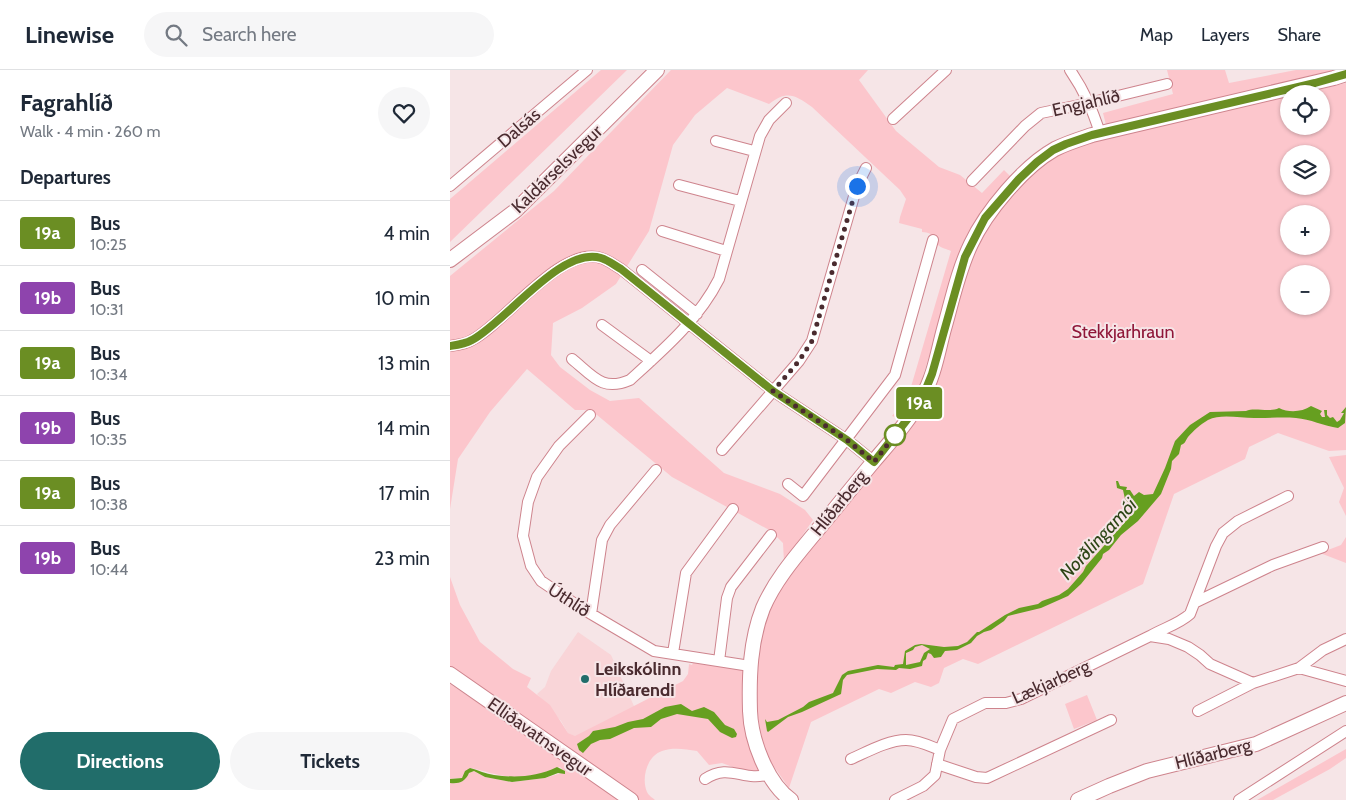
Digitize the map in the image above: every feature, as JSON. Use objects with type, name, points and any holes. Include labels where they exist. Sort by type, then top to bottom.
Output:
[{"type":"street","name":"Dalsás","points":[[450,186],[587,70]]},
{"type":"street","name":"Kaldárselsvegur","points":[[450,260],[515,210],[657,70]]},
{"type":"street","points":[[893,120],[946,70]]},
{"type":"street","points":[[1070,70],[1084,90],[1100,133]]},
{"type":"street","name":"Hlíðarberg","points":[[791,800],[769,774],[755,740],[750,720],[750,666],[756,632],[763,608],[775,585],[874,462],[913,412],[923,396],[932,374],[965,257],[985,218],[1019,179],[1053,150],[1066,144],[1100,133],[1324,81],[1346,74]]},
{"type":"street","name":"Engjahlíð","points":[[972,181],[1033,118],[1042,113],[1167,84]]},
{"type":"street","points":[[572,359],[603,384],[620,384],[630,380],[651,361],[697,314],[711,296],[719,279],[754,151],[760,136],[769,120],[786,103]]},
{"type":"street","points":[[716,141],[754,151]]},
{"type":"street","points":[[722,450],[799,361],[812,341],[857,186],[866,168]]},
{"type":"street","points":[[679,185],[740,201]]},
{"type":"street","points":[[662,231],[726,251]]},
{"type":"street","points":[[788,484],[803,496],[896,375],[933,240]]},
{"type":"street","points":[[450,346],[471,341],[486,331],[555,270],[570,261],[584,257],[600,258],[611,262],[773,391],[847,440],[874,462]]},
{"type":"street","points":[[642,270],[697,314]]},
{"type":"street","points":[[602,325],[651,361]]},
{"type":"street","name":"Úthlíð","points":[[590,415],[559,446],[538,477],[528,502],[523,536],[531,566],[541,581],[590,614],[654,651],[750,666]]},
{"type":"street","points":[[590,614],[602,540],[610,525],[656,470]]},
{"type":"street","name":"Lækjarberg","points":[[895,800],[930,782],[935,775],[940,750],[954,719],[985,703],[1006,703],[1021,699],[1168,626],[1182,621],[1190,614],[1196,602],[1216,546],[1223,533],[1238,521],[1288,496]]},
{"type":"street","points":[[673,653],[686,573],[733,509]]},
{"type":"street","points":[[719,661],[727,598],[731,586],[771,535]]},
{"type":"street","name":"Lækjarberg","points":[[1196,602],[1273,565],[1323,547]]},
{"type":"street","points":[[1150,636],[1169,639],[1188,647],[1210,664],[1253,683]]},
{"type":"street","points":[[1198,711],[1253,683],[1299,668],[1323,650],[1346,639]]},
{"type":"street","points":[[1299,668],[1346,681]]},
{"type":"street","name":"Elliðavatnsvegur","points":[[450,674],[631,800]]},
{"type":"street","name":"Hlíðarberg","points":[[1078,800],[1148,771],[1256,744],[1346,703]]},
{"type":"street","points":[[938,764],[976,777],[987,778],[1110,720]]},
{"type":"street","points":[[1240,800],[1346,731]]},
{"type":"street","points":[[851,759],[893,742],[906,740],[940,750]]},
{"type":"street","points":[[705,779],[713,773],[725,771],[750,776],[769,774]]},
{"type":"shaded area","points":[[1311,406],[1322,411],[1320,414],[1322,417],[1325,417],[1324,410],[1327,410],[1327,415],[1330,418],[1333,417],[1337,422],[1340,420],[1344,413],[1341,413],[1346,407],[1345,423],[1338,428],[1291,418],[1220,417],[1208,420],[1181,445],[1179,454],[1172,461],[1171,469],[1161,494],[1138,521],[1103,554],[1102,558],[1081,584],[1068,596],[1041,608],[1008,616],[991,630],[977,636],[971,643],[957,650],[945,651],[941,657],[934,658],[928,653],[922,666],[910,669],[899,668],[896,670],[877,669],[847,675],[843,680],[841,694],[788,717],[767,731],[765,719],[767,722],[778,720],[809,702],[833,693],[842,675],[848,671],[878,665],[894,667],[895,665],[903,664],[905,651],[915,645],[921,644],[944,647],[958,646],[967,642],[977,632],[1005,615],[1019,608],[1038,604],[1068,589],[1133,513],[1134,509],[1125,499],[1123,490],[1117,488],[1116,481],[1118,481],[1120,486],[1127,487],[1126,490],[1130,490],[1134,496],[1139,492],[1144,495],[1153,494],[1175,441],[1190,425],[1210,412],[1271,410],[1279,408],[1295,411],[1304,410]],"holes":[[[922,645],[930,649],[924,653],[920,662],[906,665],[906,653]]]},
{"type":"shaded area","name":"Leikskólinn Hlíðarendi","points":[[578,632],[611,655],[638,715],[576,737],[568,733],[561,721],[537,694],[545,687],[551,671]]},
{"type":"shaded area","points":[[681,704],[692,711],[704,707],[714,712],[725,725],[734,729],[737,734],[736,737],[732,738],[720,732],[708,719],[677,714],[661,719],[651,727],[634,728],[610,739],[600,740],[591,744],[583,753],[579,750],[577,744],[593,731],[643,719],[665,707]]},
{"type":"shaded area","points":[[557,767],[565,771],[565,774],[558,773],[545,778],[512,782],[485,777],[474,771],[469,773],[466,779],[461,782],[450,783],[450,779],[462,778],[465,771],[470,768],[502,776],[518,776],[534,775]]},
{"type":"green space","points":[[601,70],[627,70],[450,242],[450,199]]},
{"type":"green space","points":[[671,70],[868,70],[859,80],[896,131],[939,167],[960,175],[982,193],[1004,170],[1012,178],[954,276],[921,382],[909,407],[900,419],[892,416],[908,397],[951,251],[939,246],[931,235],[922,232],[922,229],[899,223],[906,199],[900,190],[812,107],[796,97],[781,97],[769,104],[727,88],[695,115],[673,145],[649,231],[616,284],[582,308],[553,323],[551,355],[560,367],[590,390],[610,401],[639,398],[724,473],[780,494],[805,510],[813,520],[784,562],[783,543],[771,531],[672,477],[597,415],[588,410],[575,410],[527,369],[490,412],[458,459],[450,509],[450,276],[554,191]]},
{"type":"green space","points":[[1167,70],[1225,70],[1229,83],[1296,70],[1335,70],[1106,125],[1103,113],[1173,94]]},
{"type":"green space","name":"Stekkjarhraun","points":[[1346,83],[1346,450],[1329,451],[1278,433],[1249,447],[1245,459],[1174,494],[1143,584],[978,664],[963,659],[944,668],[939,683],[931,687],[915,682],[891,693],[879,689],[811,722],[789,788],[770,761],[759,766],[760,771],[749,773],[722,763],[709,765],[697,751],[670,749],[662,751],[652,758],[645,774],[645,786],[648,793],[655,800],[639,800],[450,668],[450,577],[460,605],[480,642],[513,669],[531,678],[527,687],[550,705],[568,733],[575,736],[683,681],[688,674],[689,664],[743,670],[780,586],[921,410],[973,251],[1005,200],[1044,164],[1061,153],[1076,146],[1120,134],[1280,98],[1280,135],[1330,135],[1330,87]]},
{"type":"green space","points":[[1346,455],[1346,516],[1339,502],[1344,488],[1329,457]]},
{"type":"green space","points":[[1346,537],[1346,563],[1320,553],[1341,545]]},
{"type":"green space","points":[[450,684],[624,800],[450,800],[450,783],[460,782],[474,771],[485,777],[512,782],[545,778],[565,772],[560,767],[549,772],[514,777],[470,768],[462,778],[450,779]]},
{"type":"green space","points":[[1087,695],[1097,720],[1074,729],[1065,704]]},
{"type":"green space","points":[[1346,749],[1346,758],[1330,769],[1273,800],[1257,800]]},
{"type":"bus line","name":"19a","points":[[450,346],[471,341],[486,331],[555,270],[570,261],[592,256],[600,258],[611,262],[621,269],[773,391],[847,440],[874,462],[913,412],[923,396],[932,374],[965,257],[985,218],[999,200],[1037,162],[1053,150],[1092,135],[1315,83],[1346,74]]},
{"type":"place","name":"Leikskólinn Hlíðarendi","points":[[585,679]]},
{"type":"route","points":[[857,186],[812,341],[799,361],[773,391],[847,440],[874,462],[895,435]]},
{"type":"water label","name":"Norðlingamói","points":[[1098,539]]}]
